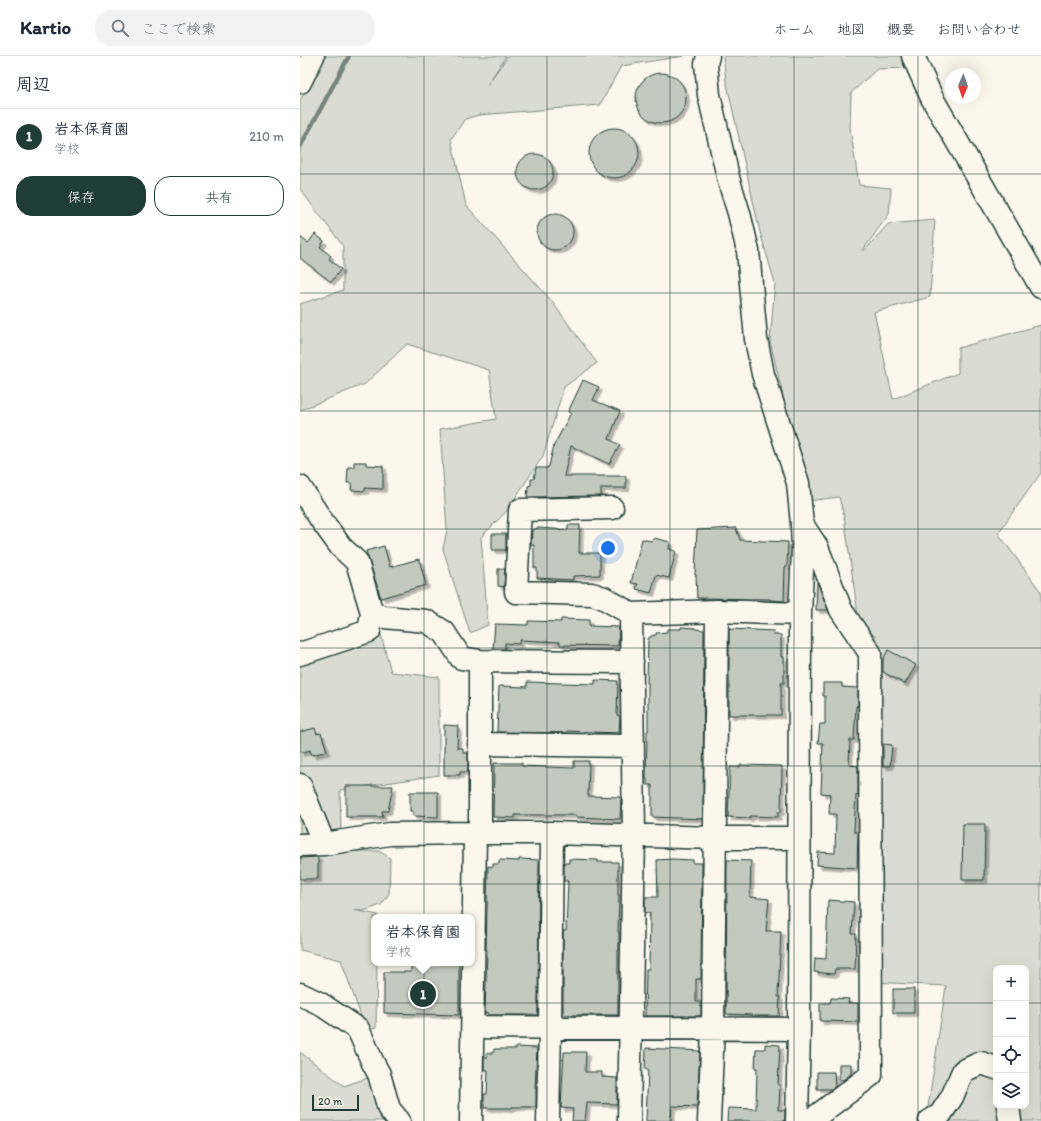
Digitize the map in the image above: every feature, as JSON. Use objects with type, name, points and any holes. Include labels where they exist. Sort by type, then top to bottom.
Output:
[{"type":"street","points":[[300,80],[313,56]]},
{"type":"street","points":[[708,56],[706,64],[709,94],[729,181],[739,213],[748,251],[756,339],[763,374],[798,483],[802,524],[803,549],[800,614],[799,1029],[797,1121]]},
{"type":"street","points":[[913,56],[932,98],[1041,287]]},
{"type":"street","points":[[300,487],[341,547],[357,562],[372,613],[369,631],[300,654]]},
{"type":"street","points":[[612,508],[520,510],[516,592],[592,594],[604,598],[631,614],[717,611],[800,614]]},
{"type":"street","points":[[802,524],[817,547],[841,610],[870,653],[871,1075],[810,1121]]},
{"type":"street","points":[[709,1121],[713,1029],[717,611]]},
{"type":"street","points":[[372,613],[384,617],[426,621],[444,632],[461,658],[480,661],[632,662]]},
{"type":"street","points":[[629,1121],[634,835],[631,614]]},
{"type":"street","points":[[475,930],[480,661]]},
{"type":"street","points":[[479,744],[632,746]]},
{"type":"street","points":[[300,785],[324,844]]},
{"type":"street","points":[[300,845],[324,844],[390,834],[552,833],[715,838],[799,838]]},
{"type":"street","points":[[548,1121],[552,833]]},
{"type":"street","points":[[471,1121],[474,966]]},
{"type":"street","points":[[300,994],[319,1003],[358,1029],[372,1063],[379,1074],[389,1109],[399,1121]]},
{"type":"street","points":[[473,1027],[799,1029]]},
{"type":"street","points":[[930,1121],[940,1115],[952,1097],[963,1071],[981,1063],[993,1067]]},
{"type":"street","points":[[1008,1109],[1010,1121]]},
{"type":"shaded area","points":[[324,56],[506,56],[487,85],[508,56],[684,56],[621,66],[600,105],[479,115],[465,119],[451,139],[466,205],[550,299],[597,363],[564,387],[543,456],[505,513],[481,537],[488,625],[470,633],[443,549],[447,530],[440,429],[496,419],[489,370],[407,344],[365,384],[300,410],[300,304],[343,290],[343,246],[300,189],[300,100]]},
{"type":"shaded area","points":[[723,56],[908,56],[910,68],[877,69],[851,93],[850,128],[859,185],[891,188],[889,214],[863,250],[865,250],[888,224],[935,220],[930,297],[874,312],[893,399],[958,373],[958,348],[1041,325],[1041,473],[998,533],[1041,592],[1041,1121],[926,1121],[946,986],[874,982],[875,636],[859,623],[844,516],[839,497],[808,501],[770,341],[775,283],[760,232],[726,80]]},
{"type":"shaded area","points":[[380,631],[391,672],[439,677],[439,775],[340,790],[341,832],[321,851],[379,851],[390,858],[389,894],[381,905],[364,911],[354,910],[373,914],[371,914],[371,966],[377,966],[376,1028],[366,1030],[341,960],[300,950],[300,665]]},
{"type":"shaded area","points":[[300,1052],[344,1086],[373,1076],[403,1121],[300,1121]]},
{"type":"building","points":[[661,73],[670,75],[681,84],[686,98],[684,107],[675,118],[661,123],[652,121],[641,112],[636,98],[638,89],[647,78]]},
{"type":"building","points":[[614,128],[623,130],[634,139],[639,153],[637,162],[628,173],[614,178],[605,176],[594,167],[589,153],[591,144],[600,133]]},
{"type":"building","points":[[539,154],[548,159],[552,165],[552,179],[548,185],[539,190],[531,190],[522,185],[518,179],[517,168],[522,159],[528,155]]},
{"type":"building","points":[[559,214],[568,219],[572,225],[572,239],[568,245],[559,250],[551,250],[542,245],[538,239],[537,228],[542,219],[548,215]]},
{"type":"building","points":[[315,234],[324,241],[320,247],[331,256],[329,259],[341,269],[331,282],[300,258],[300,237],[308,243]]},
{"type":"building","points":[[583,380],[599,387],[593,400],[620,411],[609,439],[620,445],[609,464],[571,446],[564,476],[626,476],[626,488],[601,488],[601,496],[527,497],[528,486],[531,485],[531,479],[534,479],[536,468],[548,468],[549,466],[554,445],[571,413],[568,412]]},
{"type":"building","points":[[354,462],[366,462],[366,465],[383,466],[383,489],[365,488],[365,491],[351,490],[352,483],[347,483],[348,467],[354,467]]},
{"type":"building","points":[[568,525],[580,525],[579,553],[600,553],[600,575],[573,576],[573,580],[537,578],[537,568],[534,568],[534,545],[531,545],[532,530],[538,528],[568,530]]},
{"type":"building","points":[[736,528],[740,540],[788,542],[787,567],[785,567],[784,601],[770,599],[697,598],[695,575],[697,530]]},
{"type":"building","points":[[492,534],[506,534],[506,550],[492,550]]},
{"type":"building","points":[[654,538],[670,542],[669,549],[676,551],[669,578],[656,575],[651,593],[636,589],[638,584],[631,583],[642,539],[651,541]]},
{"type":"building","points":[[384,546],[390,567],[419,559],[426,585],[381,598],[366,551]]},
{"type":"building","points":[[498,569],[505,569],[504,587],[498,586]]},
{"type":"building","points":[[817,581],[828,610],[816,610]]},
{"type":"building","points":[[561,619],[589,620],[589,626],[619,627],[618,646],[560,645],[560,642],[520,640],[519,644],[505,643],[505,649],[493,649],[495,624],[528,625],[528,621],[561,622]]},
{"type":"building","points":[[681,627],[704,630],[703,819],[652,817],[652,785],[647,785],[646,779],[648,731],[648,638],[656,635],[656,633],[667,632],[667,629],[681,629]]},
{"type":"building","points":[[729,629],[774,631],[773,635],[781,635],[781,657],[784,657],[784,683],[781,683],[781,715],[729,715]]},
{"type":"building","points":[[888,650],[916,665],[905,684],[883,672],[883,660]]},
{"type":"building","points":[[595,680],[618,681],[617,715],[620,716],[619,733],[567,731],[567,733],[497,732],[499,686],[527,687],[527,682],[595,684]]},
{"type":"building","points":[[823,683],[842,683],[842,687],[858,688],[858,706],[856,706],[854,740],[850,740],[849,765],[858,766],[858,795],[856,795],[854,828],[854,832],[858,832],[857,868],[817,865],[818,852],[835,853],[836,814],[829,814],[830,794],[821,793],[823,743],[818,743],[820,724],[825,724],[825,696],[823,696]]},
{"type":"building","points":[[444,725],[458,726],[457,748],[463,748],[463,753],[468,753],[468,772],[460,772],[460,775],[444,775]]},
{"type":"building","points":[[315,728],[317,734],[321,733],[327,751],[312,755],[310,750],[300,753],[300,732]]},
{"type":"building","points":[[883,744],[892,745],[890,766],[883,766]]},
{"type":"building","points":[[574,761],[589,761],[588,796],[621,797],[620,819],[576,817],[576,815],[515,815],[515,818],[493,817],[494,763],[522,763],[522,766],[574,768]]},
{"type":"building","points":[[740,765],[782,766],[781,812],[778,812],[778,817],[728,817],[730,767],[740,767]]},
{"type":"building","points":[[346,786],[393,786],[388,811],[382,811],[383,817],[346,817]]},
{"type":"building","points":[[410,792],[438,792],[438,817],[413,816],[413,811],[410,811]]},
{"type":"building","points":[[963,824],[985,824],[984,880],[962,880]]},
{"type":"building","points":[[318,857],[318,879],[300,879],[300,858]]},
{"type":"building","points":[[519,859],[539,860],[538,1015],[488,1015],[489,1013],[485,1013],[488,866],[493,867],[493,864],[499,864],[499,860],[519,861]]},
{"type":"building","points":[[569,859],[598,860],[598,862],[618,862],[618,1015],[563,1015],[563,931],[566,931],[568,881],[564,881],[564,863],[569,863]]},
{"type":"building","points":[[657,860],[693,860],[693,863],[702,863],[701,979],[696,979],[696,1002],[701,1002],[701,1016],[645,1016],[646,969],[649,969],[650,913],[645,913],[645,897],[658,897]]},
{"type":"building","points":[[727,860],[751,861],[750,897],[769,899],[766,931],[781,931],[778,997],[780,997],[779,1016],[726,1014]]},
{"type":"building","points":[[828,900],[854,902],[852,934],[856,934],[855,969],[835,969],[834,974],[814,972],[815,958],[826,959]]},
{"type":"building","points":[[411,966],[459,966],[459,1015],[384,1013],[384,972],[411,972]]},
{"type":"building","points":[[893,989],[914,989],[914,1013],[893,1013]]},
{"type":"building","points":[[831,998],[849,999],[848,1003],[858,1003],[858,1022],[820,1021],[820,1003],[830,1003]]},
{"type":"building","points":[[765,1044],[780,1045],[778,1085],[780,1085],[778,1110],[785,1110],[785,1121],[727,1121],[728,1108],[756,1109],[756,1049],[765,1049]]},
{"type":"building","points":[[516,1047],[537,1048],[535,1088],[536,1107],[484,1108],[484,1094],[487,1094],[488,1070],[484,1070],[484,1058],[487,1058],[487,1053],[494,1053],[494,1049],[516,1049]]},
{"type":"building","points":[[646,1048],[700,1051],[697,1107],[672,1106],[671,1121],[646,1121],[648,1069],[645,1069]]},
{"type":"building","points":[[564,1052],[586,1052],[585,1072],[602,1072],[602,1077],[617,1078],[617,1104],[587,1103],[585,1121],[572,1121],[573,1109],[561,1108]]},
{"type":"building","points":[[839,1064],[851,1064],[851,1074],[843,1080],[839,1080]]},
{"type":"building","points":[[817,1072],[834,1072],[835,1087],[832,1089],[817,1089]]},
{"type":"waterway","points":[[300,147],[349,56]]},
{"type":"place","name":"岩本保育園","points":[[423,994]]}]
